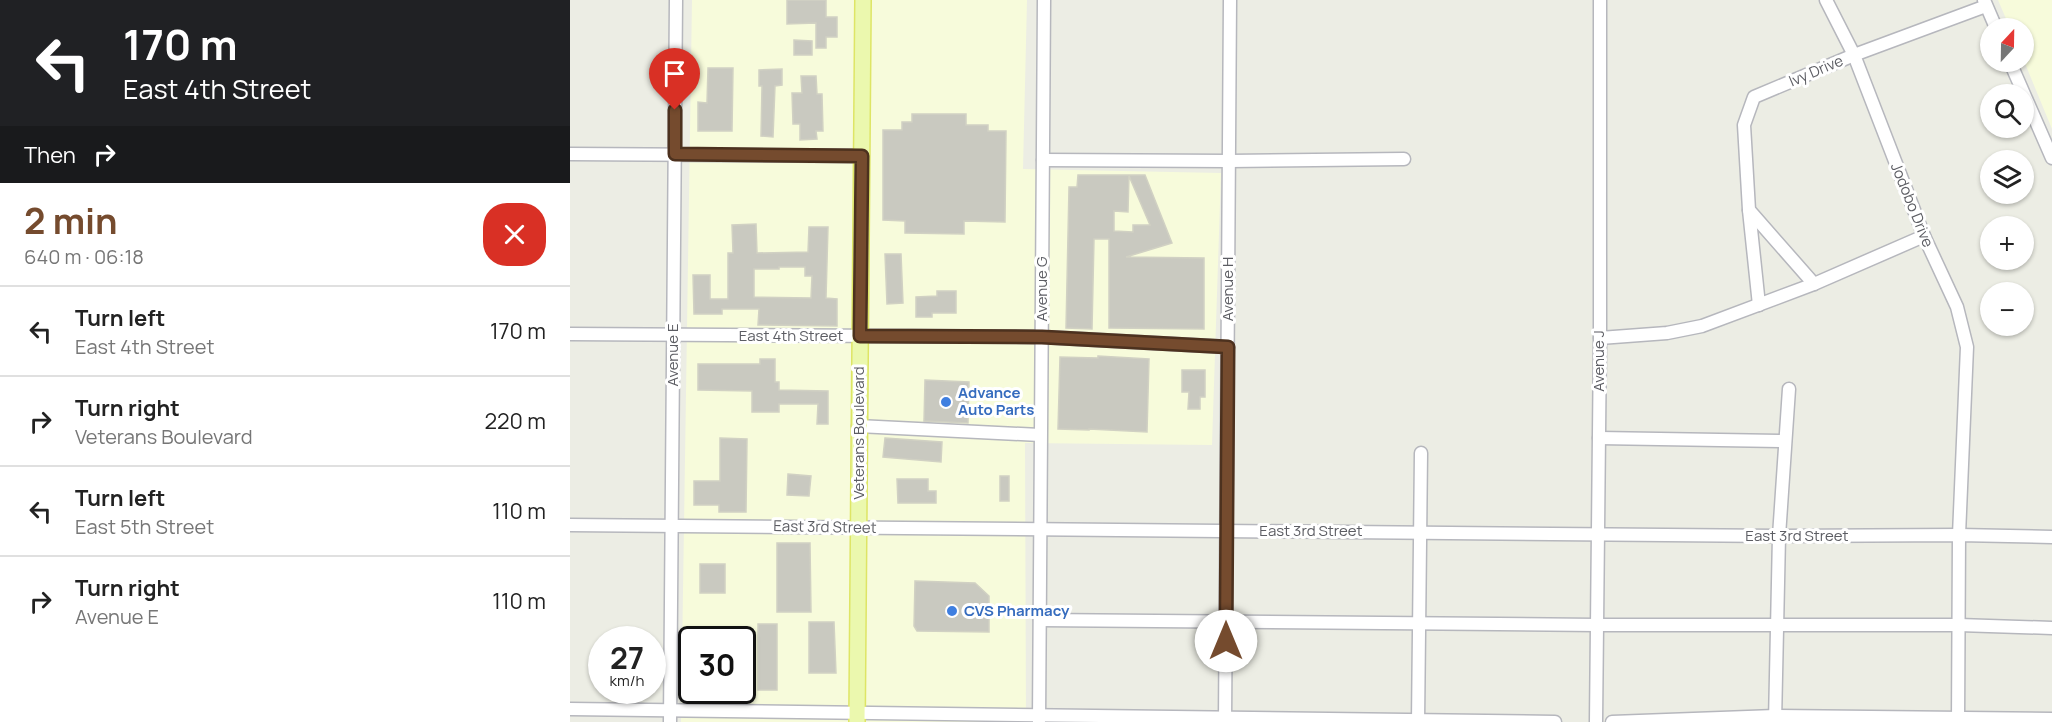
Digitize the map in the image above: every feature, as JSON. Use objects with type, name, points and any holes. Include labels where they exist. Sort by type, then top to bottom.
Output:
[{"type":"main road","name":"Veterans Boulevard","points":[[857,717],[863,0]]},
{"type":"street","name":"Avenue E","points":[[670,716],[676,0]]},
{"type":"street","name":"Avenue G","points":[[1039,719],[1044,0]]},
{"type":"street","name":"Avenue H","points":[[1225,720],[1230,0]]},
{"type":"street","name":"Avenue J","points":[[1596,722],[1600,338],[1600,0]]},
{"type":"street","name":"Jodobo Drive","points":[[1826,0],[1854,55],[1924,236],[1957,307],[1967,347],[1959,535],[1958,720]]},
{"type":"street","points":[[1985,3],[1992,18]]},
{"type":"street","name":"Ivy Drive","points":[[1759,305],[1743,126],[1754,97],[1985,3]]},
{"type":"street","points":[[2014,72],[2052,158]]},
{"type":"street","points":[[570,154],[862,156]]},
{"type":"street","points":[[1043,160],[1404,159]]},
{"type":"street","points":[[1749,210],[1814,284]]},
{"type":"street","points":[[1600,338],[1667,333],[1702,326],[1814,284],[1924,236]]},
{"type":"street","name":"East 4th Street","points":[[570,334],[1042,337],[1228,347]]},
{"type":"street","points":[[1775,719],[1779,536],[1789,389]]},
{"type":"street","points":[[858,426],[1040,435]]},
{"type":"street","points":[[1599,438],[1785,441]]},
{"type":"street","points":[[1418,721],[1421,453]]},
{"type":"street","name":"East 3rd Street","points":[[570,525],[2052,537]]},
{"type":"street","points":[[1040,620],[1777,626],[1959,625],[2052,628]]},
{"type":"street","points":[[570,709],[670,716],[1555,722]]},
{"type":"street","points":[[1612,722],[1775,719],[2052,719]]},
{"type":"shaded area","points":[[692,0],[1027,0],[1023,169],[1221,173],[1212,445],[1025,443],[1026,722],[681,722],[681,704],[756,704],[756,626],[682,626]]},
{"type":"shaded area","points":[[1998,0],[2052,0],[2052,129],[2029,72],[2034,72],[2034,18],[2006,18]]},
{"type":"building","points":[[787,0],[826,0],[826,17],[837,17],[837,37],[826,37],[826,48],[816,48],[816,23],[787,24]]},
{"type":"building","points":[[794,40],[812,41],[812,55],[794,55]]},
{"type":"building","points":[[708,68],[733,68],[732,131],[698,131],[698,102],[707,103]]},
{"type":"building","points":[[782,69],[782,85],[775,86],[773,137],[761,136],[762,86],[759,86],[759,70]]},
{"type":"building","points":[[801,76],[816,76],[817,94],[822,94],[823,131],[816,131],[817,139],[800,140],[800,124],[793,124],[792,93],[802,93]]},
{"type":"building","points":[[912,114],[966,114],[966,125],[988,125],[988,131],[1006,131],[1005,222],[964,221],[964,234],[905,233],[905,221],[883,220],[883,130],[902,130],[902,122],[912,122]]},
{"type":"building","points":[[1078,175],[1145,175],[1172,243],[1126,257],[1204,258],[1204,329],[1109,328],[1109,239],[1094,239],[1092,329],[1066,328],[1069,187],[1077,187]],"holes":[[[1129,176],[1150,225],[1133,225],[1133,232],[1114,231],[1114,211],[1128,212]]]},
{"type":"building","points":[[756,224],[757,253],[808,252],[809,227],[828,227],[826,298],[837,299],[837,326],[758,325],[759,309],[722,309],[722,314],[694,314],[693,275],[710,275],[710,299],[728,299],[728,253],[733,253],[732,225]],"holes":[[[805,267],[805,276],[812,276],[811,298],[754,297],[754,269]]]},
{"type":"building","points":[[885,254],[901,254],[903,303],[887,304]]},
{"type":"building","points":[[937,291],[956,291],[956,313],[932,313],[932,317],[916,317],[916,297],[937,296]]},
{"type":"building","points":[[1098,356],[1149,359],[1147,432],[1058,429],[1060,357],[1098,358]]},
{"type":"building","points":[[760,359],[775,359],[775,382],[779,382],[779,390],[828,391],[828,424],[817,424],[818,404],[779,404],[779,412],[752,412],[752,391],[698,390],[698,364],[760,364]]},
{"type":"building","points":[[1182,370],[1205,370],[1205,397],[1200,397],[1200,409],[1188,409],[1189,392],[1182,392]]},
{"type":"building","name":"Advance Auto Parts","points":[[925,380],[969,382],[968,423],[924,421]]},
{"type":"building","points":[[720,438],[747,439],[746,512],[719,512],[719,505],[694,505],[694,481],[720,481]]},
{"type":"building","points":[[885,438],[942,442],[941,462],[883,457]]},
{"type":"building","points":[[788,474],[811,476],[809,496],[787,495]]},
{"type":"building","points":[[1000,476],[1009,476],[1009,501],[1000,501]]},
{"type":"building","points":[[897,479],[928,479],[928,491],[936,491],[936,503],[898,503]]},
{"type":"building","points":[[777,543],[810,543],[811,612],[777,612]]},
{"type":"building","points":[[700,564],[725,564],[725,593],[700,593]]},
{"type":"building","name":"CVS Pharmacy","points":[[915,581],[975,583],[989,596],[989,632],[917,631],[914,626]]},
{"type":"building","points":[[809,622],[834,622],[836,673],[809,673]]},
{"type":"building","points":[[758,624],[777,624],[777,690],[758,690]]},
{"type":"place","name":"Advance Auto Parts","points":[[946,402]]},
{"type":"place","name":"CVS Pharmacy","points":[[952,611]]},
{"type":"route","points":[[675,110],[675,154],[862,156],[860,336],[1042,337],[1228,347],[1226,641]]}]
